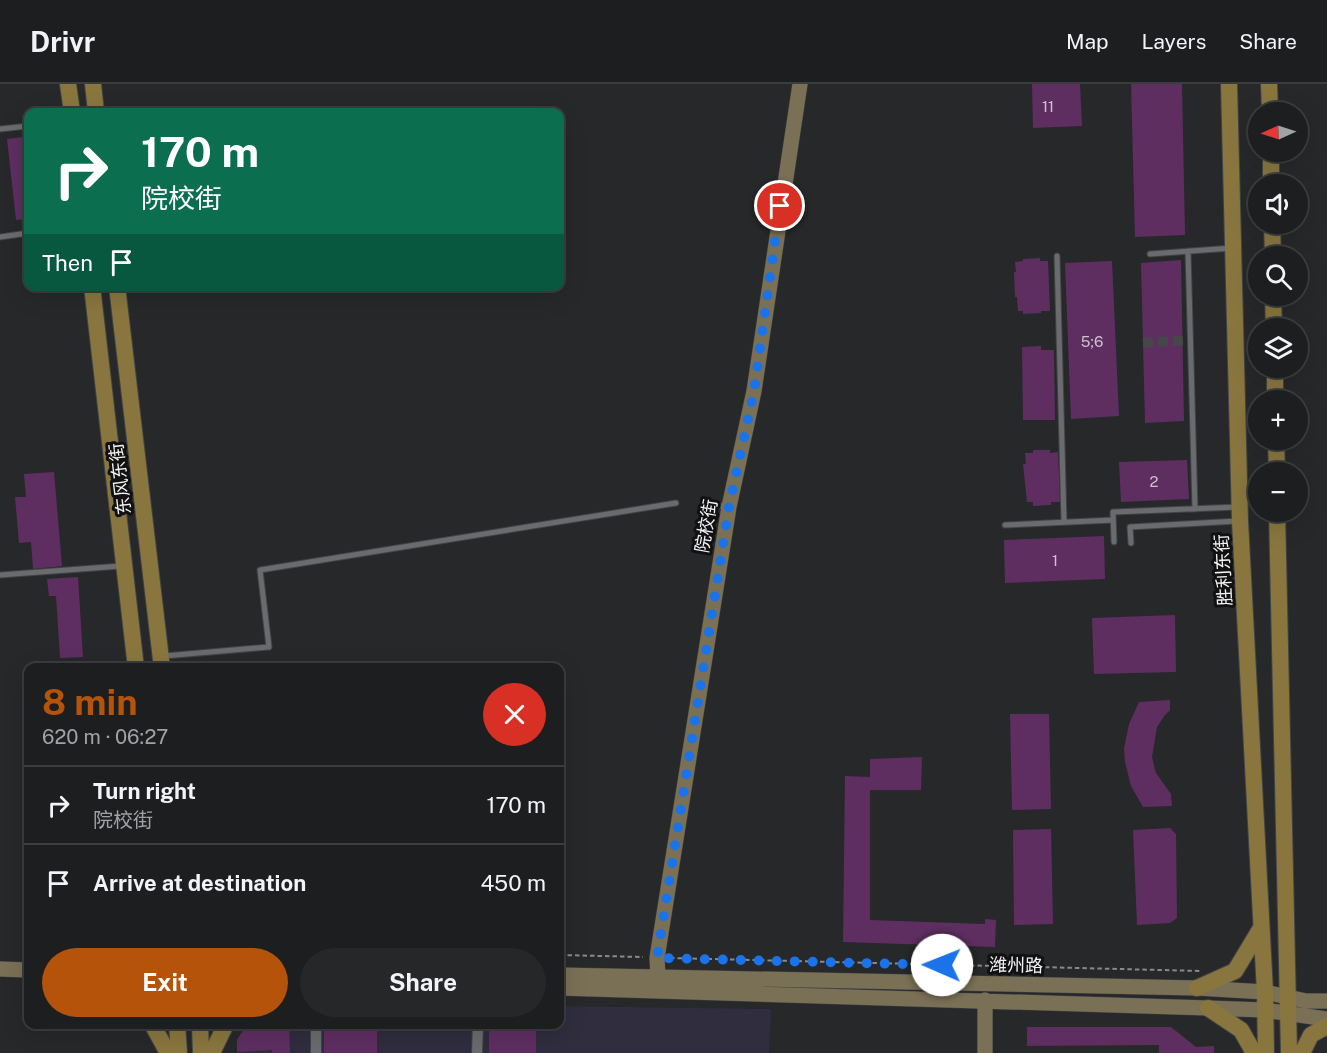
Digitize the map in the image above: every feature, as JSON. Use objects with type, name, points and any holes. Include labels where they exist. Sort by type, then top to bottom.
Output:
[{"type":"main road","points":[[68,84],[71,108]]},
{"type":"main road","points":[[93,84],[96,108]]},
{"type":"main road","name":"院校街","points":[[658,976],[657,958],[729,507],[754,391],[800,84]]},
{"type":"main road","name":"胜利东街","points":[[1229,84],[1240,514],[1265,992],[1266,1053]]},
{"type":"main road","points":[[1269,84],[1270,102]]},
{"type":"main road","name":"东风东街","points":[[93,291],[135,663]]},
{"type":"main road","name":"东风东街","points":[[118,291],[161,662]]},
{"type":"main road","points":[[1277,522],[1289,1053]]},
{"type":"main road","points":[[1197,988],[1235,971],[1261,927]]},
{"type":"main road","points":[[0,969],[24,970]]},
{"type":"main road","name":"潍州路","points":[[564,975],[1197,988],[1265,992],[1306,1001],[1327,1001]]},
{"type":"main road","name":"潍州路","points":[[564,988],[1264,1010],[1327,1019]]},
{"type":"main road","points":[[985,1000],[985,1053]]},
{"type":"main road","points":[[1208,1008],[1241,1030],[1254,1053]]},
{"type":"main road","points":[[1302,1053],[1311,1035],[1327,1026]]},
{"type":"main road","points":[[155,1029],[168,1053]]},
{"type":"main road","points":[[177,1029],[179,1053]]},
{"type":"main road","points":[[200,1029],[201,1053]]},
{"type":"main road","points":[[212,1053],[224,1029]]},
{"type":"street","points":[[316,1029],[316,1053]]},
{"type":"street","points":[[477,1053],[478,1029]]},
{"type":"lane","points":[[0,129],[24,126]]},
{"type":"lane","points":[[0,237],[24,234]]},
{"type":"lane","points":[[1150,254],[1233,248]]},
{"type":"lane","points":[[1188,251],[1195,509]]},
{"type":"lane","points":[[1057,256],[1064,522]]},
{"type":"lane","points":[[161,662],[269,647],[260,570],[676,503]]},
{"type":"lane","points":[[702,505],[729,507]]},
{"type":"lane","points":[[1114,542],[1113,512],[1195,509],[1240,514]]},
{"type":"lane","points":[[1131,543],[1130,527],[1240,514]]},
{"type":"lane","points":[[1005,525],[1113,520]]},
{"type":"lane","points":[[0,575],[124,566]]},
{"type":"path","points":[[564,955],[1204,971]]},
{"type":"shaded area","points":[[564,1006],[771,1009],[769,1053],[237,1053],[237,1040],[244,1029],[564,1029]]},
{"type":"building","points":[[1032,84],[1080,84],[1082,126],[1033,128]]},
{"type":"building","points":[[1131,84],[1182,84],[1185,235],[1135,237]]},
{"type":"building","points":[[23,137],[24,141],[24,219],[16,220],[7,139]]},
{"type":"building","points":[[1040,258],[1040,261],[1048,261],[1050,311],[1023,314],[1023,311],[1018,311],[1017,297],[1015,297],[1015,262]]},
{"type":"building","points":[[1181,260],[1184,421],[1145,423],[1141,263]]},
{"type":"building","points":[[1112,261],[1119,416],[1071,419],[1065,263]]},
{"type":"building","points":[[1041,346],[1041,350],[1054,350],[1055,420],[1023,420],[1022,347]]},
{"type":"building","points":[[1033,450],[1058,452],[1060,502],[1033,506],[1033,502],[1027,502],[1023,464],[1026,464],[1025,453],[1033,453]]},
{"type":"building","points":[[1187,460],[1189,499],[1121,502],[1119,462]]},
{"type":"building","points":[[54,472],[62,566],[33,569],[31,542],[19,543],[15,497],[26,497],[24,474]]},
{"type":"building","points":[[1104,536],[1105,579],[1005,583],[1004,540]]},
{"type":"building","points":[[78,577],[83,657],[60,658],[56,596],[49,596],[47,579]]},
{"type":"building","points":[[1175,615],[1176,672],[1094,674],[1092,618]]},
{"type":"building","points":[[1170,700],[1170,710],[1157,727],[1152,757],[1156,773],[1171,794],[1172,806],[1143,807],[1131,786],[1125,762],[1124,749],[1129,724],[1139,702]]},
{"type":"building","points":[[1010,714],[1049,714],[1051,809],[1012,810]]},
{"type":"building","points":[[922,757],[921,790],[870,790],[870,920],[985,924],[985,919],[996,920],[995,947],[843,942],[845,776],[870,777],[870,759]]},
{"type":"building","points":[[1170,828],[1176,834],[1177,918],[1170,923],[1137,925],[1133,830]]},
{"type":"building","points":[[1051,829],[1053,924],[1014,925],[1013,830]]},
{"type":"building","points":[[1027,1027],[1171,1027],[1196,1047],[1214,1046],[1214,1053],[1159,1053],[1159,1045],[1027,1046]]},
{"type":"building","points":[[244,1029],[289,1029],[290,1053],[272,1053],[272,1050],[237,1052],[237,1040]]},
{"type":"building","points":[[324,1029],[377,1029],[377,1053],[324,1053]]},
{"type":"building","points":[[489,1029],[536,1029],[536,1053],[489,1053]]},
{"type":"tunnel","points":[[1143,343],[1191,340]]},
{"type":"route","points":[[780,206],[754,391],[729,507],[657,958],[942,965]]}]
